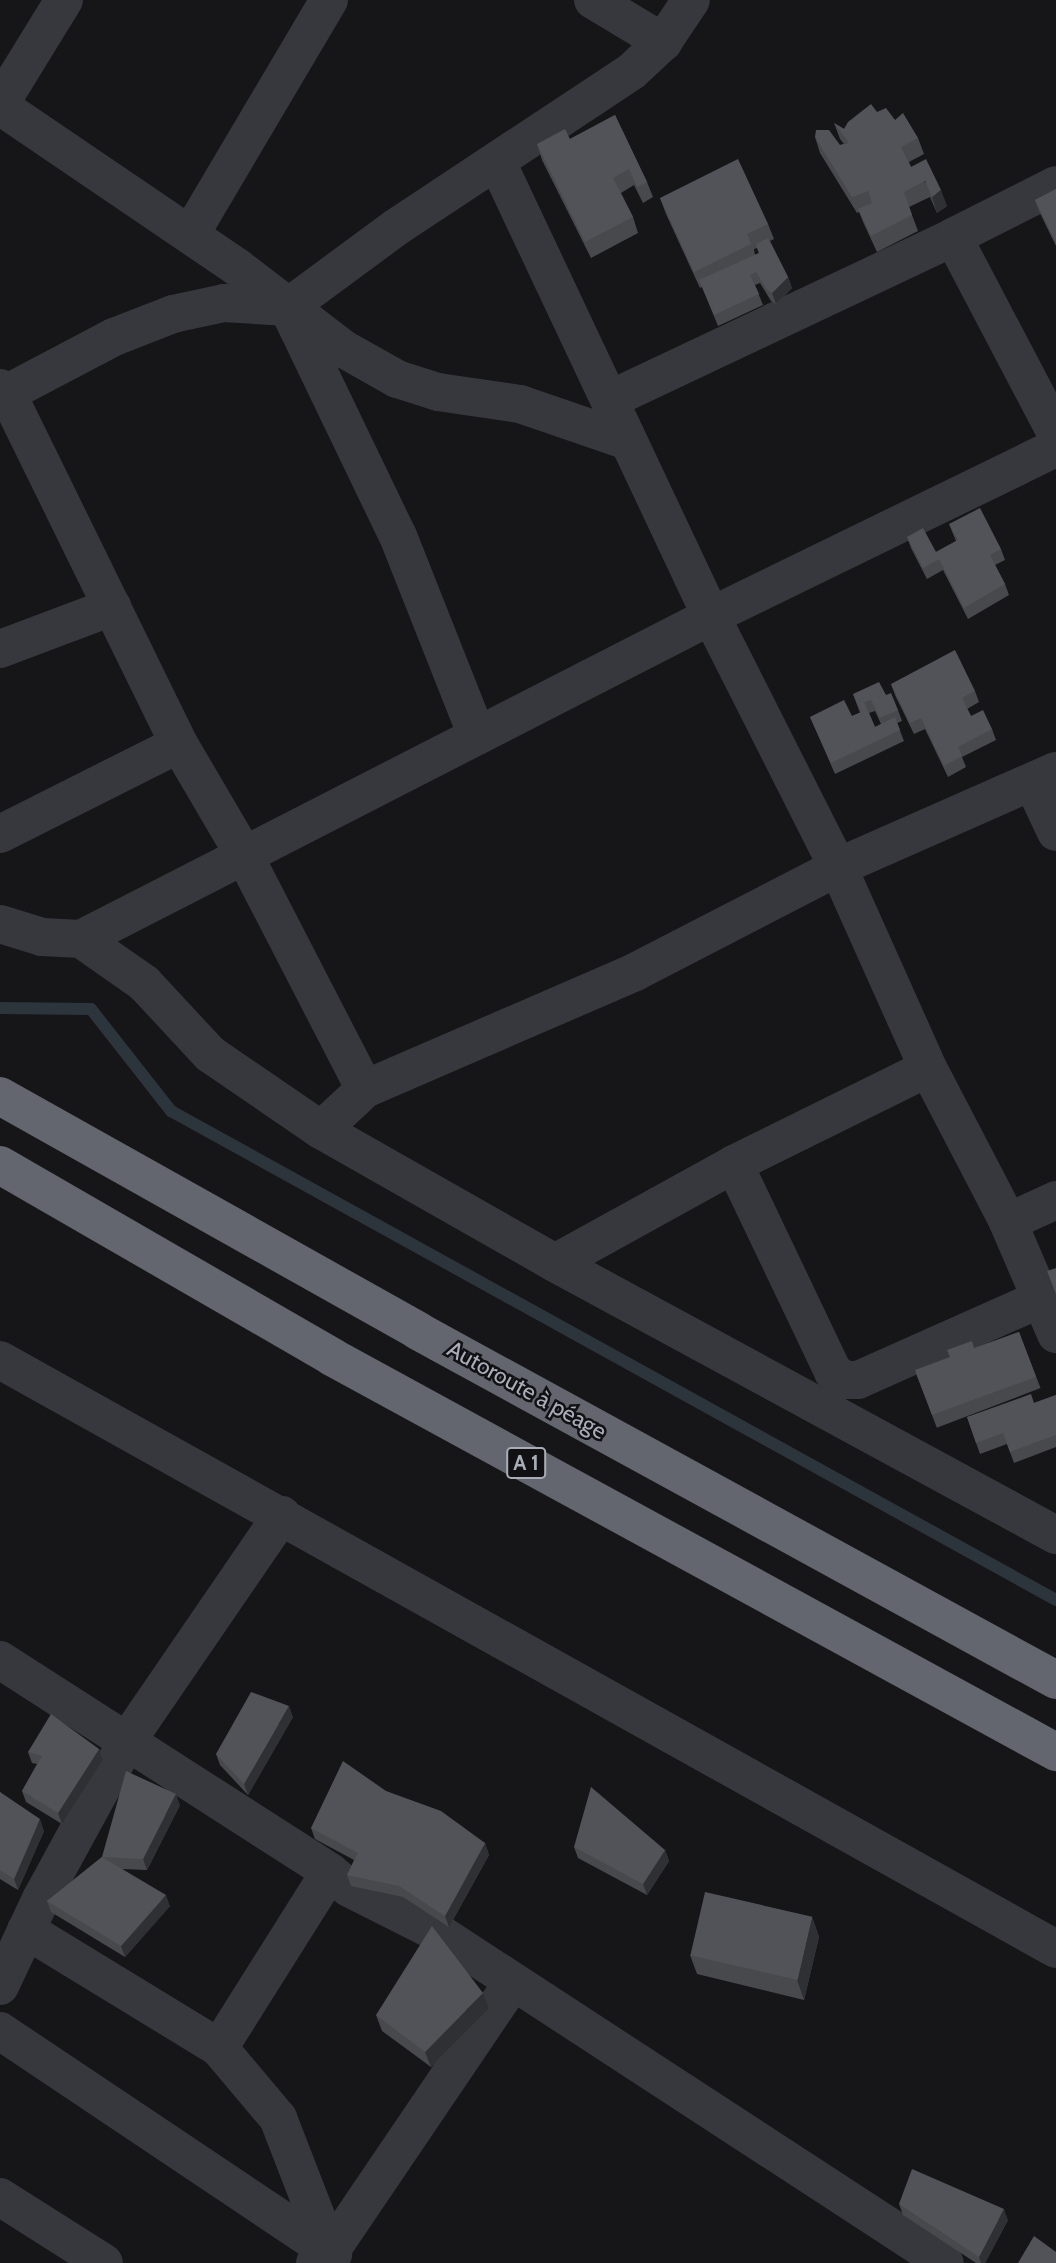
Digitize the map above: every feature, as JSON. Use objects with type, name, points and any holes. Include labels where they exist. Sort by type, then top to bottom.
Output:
[{"type":"highway","name":"Autoroute à péage","points":[[0,1096],[418,1331],[1056,1680]]},
{"type":"highway","name":"A 1","points":[[0,1164],[332,1357],[1056,1752]]},
{"type":"street","points":[[64,0],[0,105],[190,235],[342,348],[397,379],[438,392],[520,404],[628,441]]},
{"type":"street","points":[[190,235],[329,0]]},
{"type":"street","points":[[593,0],[663,42]]},
{"type":"street","points":[[365,1089],[244,855],[179,744],[2,393],[114,337],[173,314],[224,303],[288,307],[395,228],[632,71],[663,42],[691,0]]},
{"type":"street","points":[[497,162],[711,616],[838,867],[928,1068],[1008,1222],[1056,1334]]},
{"type":"street","points":[[611,399],[953,237],[1056,185]]},
{"type":"street","points":[[953,237],[1056,433]]},
{"type":"street","points":[[288,307],[398,536],[477,736]]},
{"type":"street","points":[[0,924],[42,937],[81,939],[711,616],[1056,448]]},
{"type":"street","points":[[0,649],[112,607]]},
{"type":"street","points":[[0,834],[179,744]]},
{"type":"street","points":[[321,1130],[365,1089],[635,972],[838,867],[1044,777],[1056,832]]},
{"type":"street","points":[[81,939],[144,983],[210,1054],[321,1130],[555,1262],[1056,1535]]},
{"type":"street","points":[[555,1262],[734,1164],[928,1068]]},
{"type":"street","points":[[734,1164],[834,1372],[845,1380],[858,1380],[1040,1299]]},
{"type":"street","points":[[1008,1222],[1056,1200]]},
{"type":"street","points":[[0,1360],[1056,1949]]},
{"type":"street","points":[[0,1986],[26,1930],[127,1741],[282,1515]]},
{"type":"street","points":[[0,1660],[330,1872],[349,1888],[442,1935],[945,2263]]},
{"type":"street","points":[[219,2049],[330,1872]]},
{"type":"street","points":[[26,1930],[219,2049],[278,2118],[330,2259]]},
{"type":"street","points":[[330,2259],[513,1982]]},
{"type":"street","points":[[0,2031],[330,2259]]},
{"type":"street","points":[[0,2197],[104,2263]]},
{"type":"building","points":[[871,104],[877,112],[886,108],[895,120],[903,113],[918,138],[901,147],[911,167],[926,159],[941,190],[932,197],[925,181],[904,192],[912,215],[871,236],[858,209],[872,203],[868,191],[852,197],[815,137],[816,130],[829,130],[840,145],[849,143],[834,123],[844,129],[848,122]]},
{"type":"building","points":[[615,115],[647,182],[637,187],[629,169],[613,178],[633,217],[585,242],[537,144],[565,129],[570,139]]},
{"type":"building","points":[[738,159],[768,224],[747,234],[751,244],[694,272],[660,198]]},
{"type":"building","points":[[1056,189],[1056,243],[1035,200]]},
{"type":"building","points":[[768,238],[788,277],[772,293],[767,290],[756,272],[750,275],[759,294],[714,315],[699,280],[759,253],[756,244]]},
{"type":"building","points":[[980,508],[1001,549],[990,555],[1005,584],[964,608],[939,559],[923,568],[907,537],[923,528],[936,552],[958,540],[949,524]]},
{"type":"building","points":[[955,650],[975,691],[962,698],[971,716],[983,710],[992,729],[958,747],[962,756],[944,766],[921,718],[910,723],[891,684]]},
{"type":"building","points":[[879,682],[886,695],[891,693],[898,710],[880,718],[871,700],[864,702],[875,727],[895,717],[900,730],[831,763],[810,717],[844,700],[852,716],[861,712],[853,694]]},
{"type":"building","points":[[1056,1268],[1056,1294],[1047,1271]]},
{"type":"building","points":[[1019,1332],[1036,1377],[932,1415],[915,1370],[950,1357],[947,1350],[972,1341],[974,1348]]},
{"type":"building","points":[[1031,1394],[1034,1403],[1056,1395],[1056,1435],[1010,1452],[1003,1433],[976,1443],[967,1417]]},
{"type":"building","points":[[251,1692],[289,1706],[244,1784],[216,1754]]},
{"type":"building","points":[[51,1714],[99,1749],[58,1813],[22,1791],[42,1756],[28,1752]]},
{"type":"building","points":[[343,1761],[386,1791],[441,1811],[485,1843],[445,1916],[399,1886],[347,1875],[358,1853],[311,1828]]},
{"type":"building","points":[[126,1771],[176,1794],[143,1859],[102,1857]]},
{"type":"building","points":[[591,1787],[665,1850],[643,1884],[574,1847]]},
{"type":"building","points":[[0,1792],[40,1819],[14,1879],[0,1870]]},
{"type":"building","points":[[102,1857],[166,1895],[121,1946],[47,1901]]},
{"type":"building","points":[[705,1892],[812,1917],[798,1980],[690,1955]]},
{"type":"building","points":[[432,1926],[483,1993],[425,2052],[376,2015]]},
{"type":"building","points":[[912,2169],[1004,2209],[979,2257],[899,2204]]},
{"type":"building","points":[[1034,2236],[1056,2252],[1056,2263],[1018,2263]]},
{"type":"waterway","points":[[0,1008],[91,1009],[171,1111],[1056,1600]]}]
